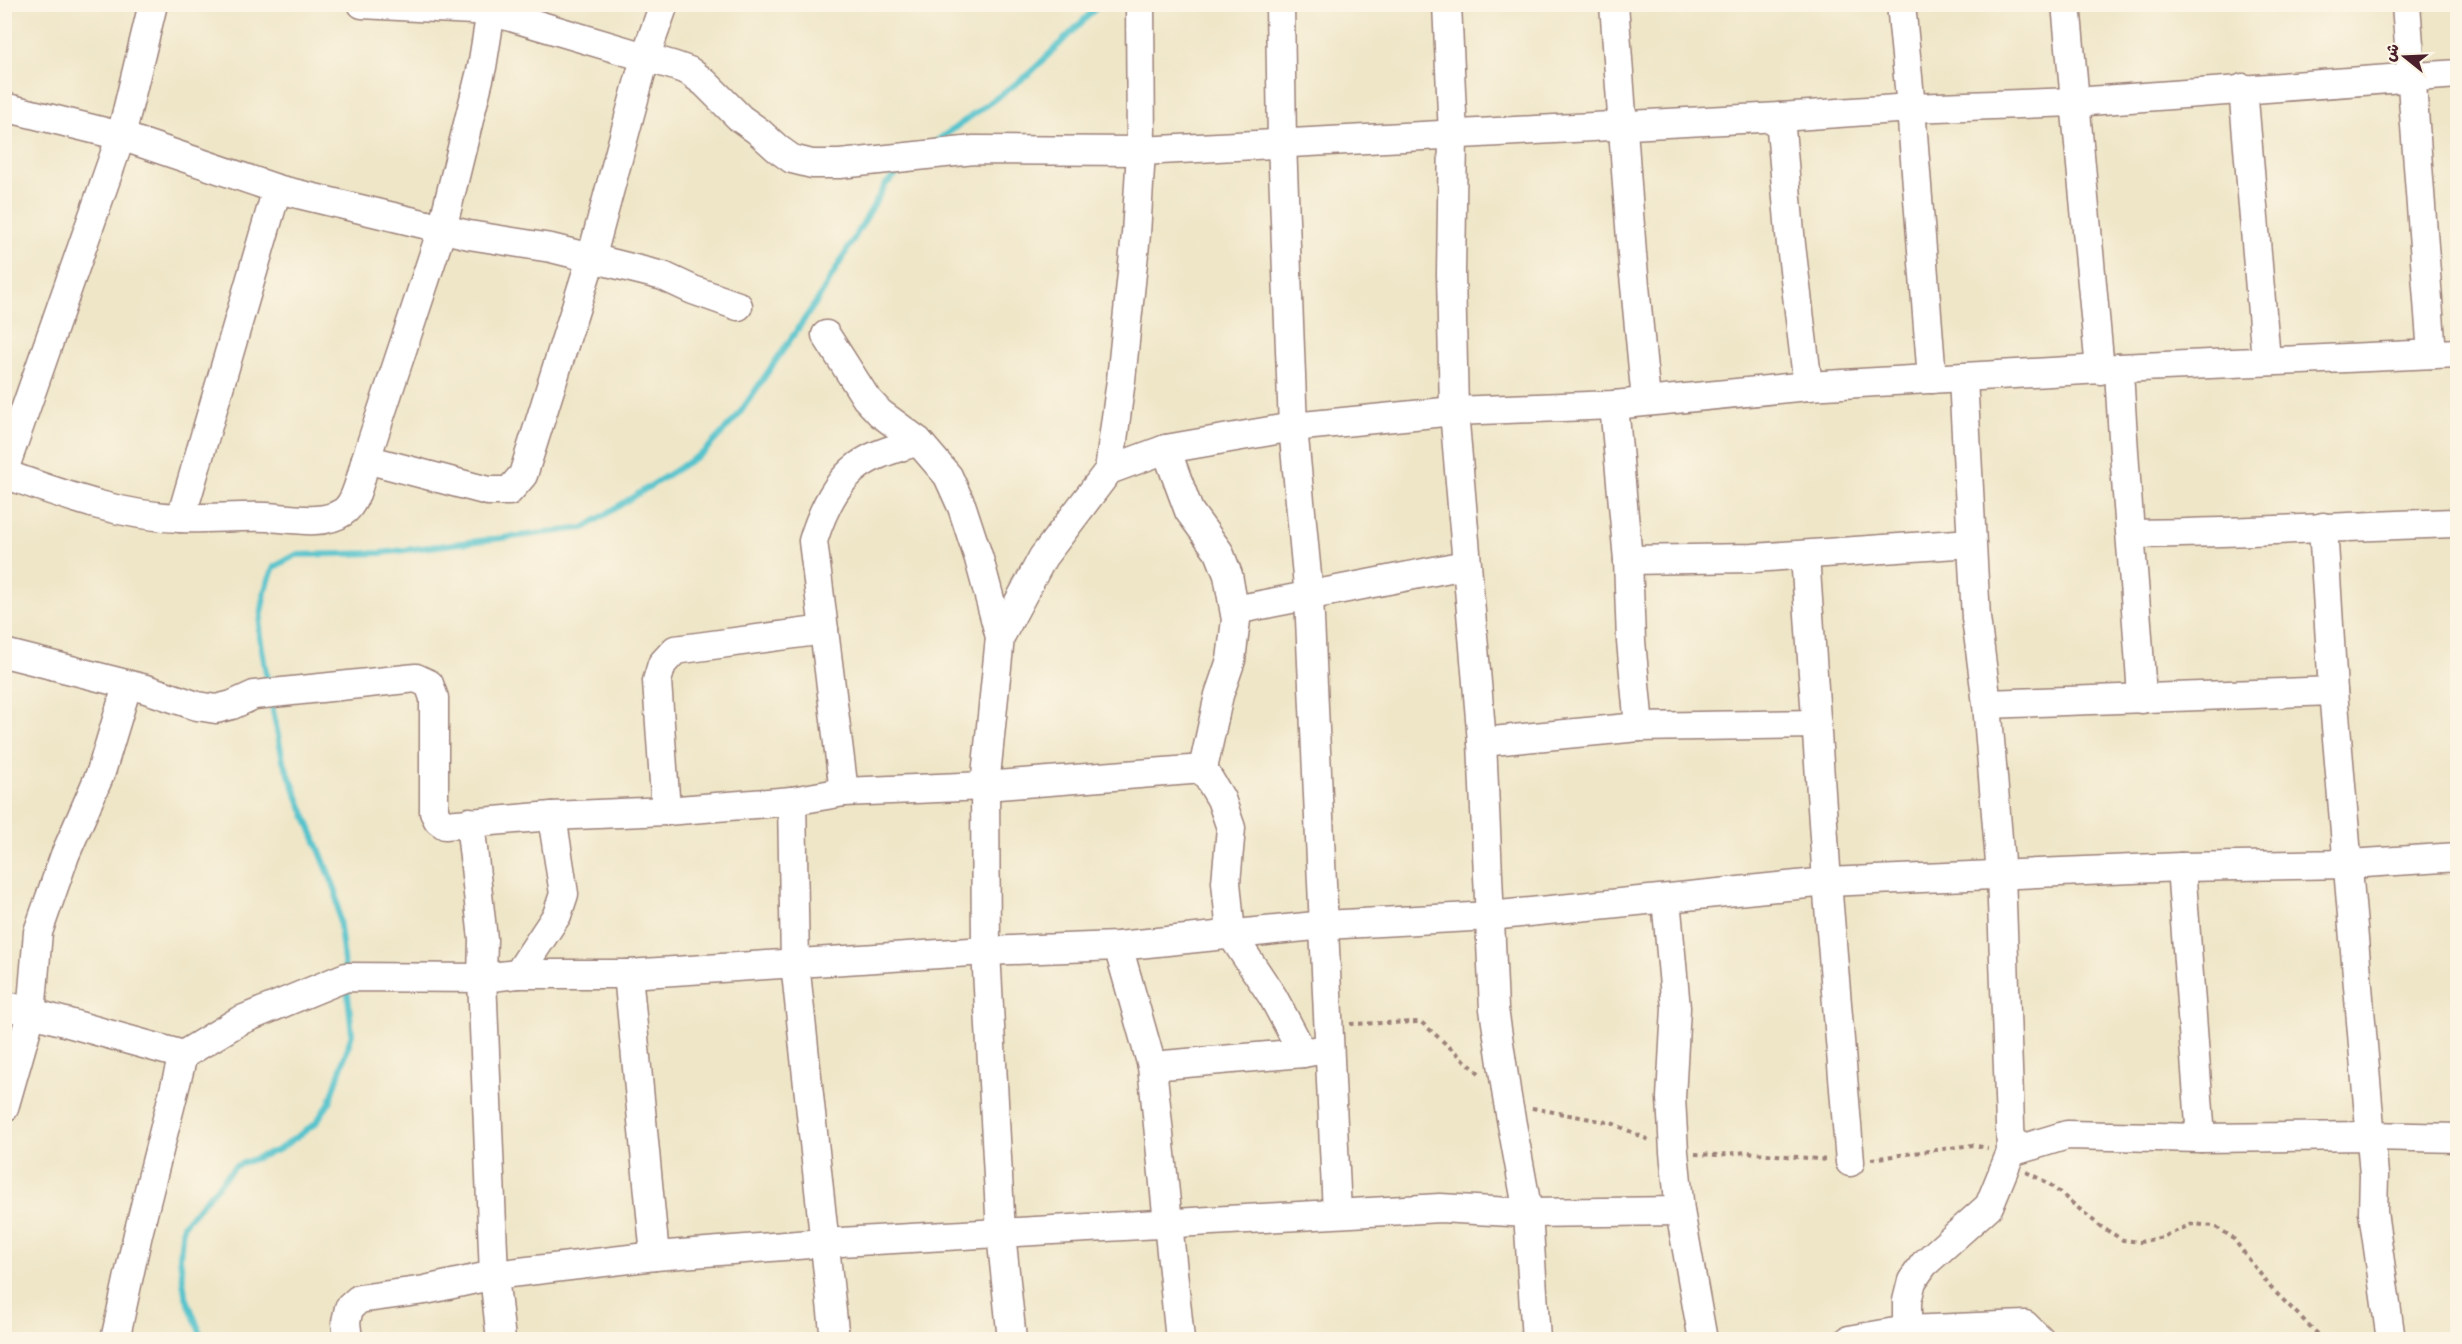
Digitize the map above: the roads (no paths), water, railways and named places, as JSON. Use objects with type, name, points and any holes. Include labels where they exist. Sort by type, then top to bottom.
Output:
[{"type":"street","points":[[153,4],[121,136],[4,472],[101,507],[181,518],[321,519],[343,512],[351,505],[442,229],[479,78],[491,8]]},
{"type":"street","points":[[362,4],[491,8],[689,71],[778,149],[792,159],[812,164],[840,164],[974,150],[1141,151],[1911,108],[2075,102],[2457,74]]},
{"type":"street","points":[[366,459],[488,492],[510,491],[523,475],[591,259],[645,58],[664,4]]},
{"type":"street","points":[[1000,637],[1044,557],[1109,470],[1130,307],[1141,151],[1140,4]]},
{"type":"street","points":[[1280,4],[1282,143],[1293,427],[1309,597],[1337,1213]]},
{"type":"street","points":[[1447,4],[1453,135],[1450,274],[1454,411],[1465,565],[1482,742],[1494,1009],[1528,1213],[1536,1340]]},
{"type":"street","points":[[1614,4],[1646,401]]},
{"type":"street","points":[[1901,4],[1932,379]]},
{"type":"street","points":[[2066,4],[2075,102],[2123,454],[2142,699]]},
{"type":"street","points":[[1109,470],[1166,449],[1293,427],[1454,411],[1614,405],[1808,386],[2266,360],[2445,354],[2406,4]]},
{"type":"street","points":[[2243,88],[2266,360]]},
{"type":"street","points":[[4,107],[121,136],[277,189],[442,229],[551,248],[663,276],[693,290],[738,306]]},
{"type":"street","points":[[1780,117],[1791,245],[1808,386]]},
{"type":"street","points":[[181,518],[277,189]]},
{"type":"street","points":[[826,335],[866,398],[880,413],[918,441],[948,476],[962,507],[979,559],[1000,637],[985,786],[986,951],[1001,1233],[1012,1340]]},
{"type":"street","points":[[1907,1330],[1907,1302],[1912,1281],[1924,1264],[1989,1206],[2009,1157],[2001,875],[1987,704],[1976,618],[1963,379]]},
{"type":"street","points":[[1614,405],[1628,560],[1631,641],[1639,727]]},
{"type":"street","points":[[844,792],[813,541],[820,516],[843,482],[858,466],[886,452],[918,441]]},
{"type":"street","points":[[1166,449],[1189,511],[1222,560],[1228,575],[1235,610],[1231,660],[1219,695],[1203,769],[1221,799],[1231,828],[1226,882],[1231,934],[1273,997],[1303,1053]]},
{"type":"street","points":[[2131,534],[2222,534],[2323,527],[2457,523]]},
{"type":"street","points":[[2323,527],[2333,691],[2373,1175],[2373,1212],[2391,1340]]},
{"type":"street","points":[[1628,560],[1705,560],[1971,543]]},
{"type":"street","points":[[1805,555],[1827,882],[1850,1162]]},
{"type":"street","points":[[1235,610],[1465,565]]},
{"type":"street","points":[[666,811],[657,681],[662,664],[675,650],[824,630]]},
{"type":"street","points":[[4,653],[146,689],[197,706],[216,709],[254,695],[416,678],[429,684],[434,698],[434,812],[438,820],[445,825],[792,801],[844,792],[985,786],[1203,769]]},
{"type":"street","points":[[4,1108],[18,1009],[38,932],[61,864],[101,772],[127,686]]},
{"type":"street","points":[[1987,704],[2333,691]]},
{"type":"street","points":[[1482,742],[1639,727],[1817,724]]},
{"type":"street","points":[[792,801],[795,963],[834,1340]]},
{"type":"street","points":[[518,974],[557,915],[564,894],[552,816]]},
{"type":"street","points":[[470,822],[483,939],[482,978],[494,1275],[501,1340]]},
{"type":"street","points":[[115,1340],[138,1234],[183,1055],[239,1021],[346,977],[482,978],[518,974],[628,974],[986,951],[1118,946],[1325,925],[1490,916],[1827,882],[2181,867],[2349,864],[2457,857]]},
{"type":"street","points":[[2181,867],[2201,1138]]},
{"type":"street","points":[[1666,899],[1676,1008],[1671,1098],[1674,1152],[1680,1211],[1704,1340]]},
{"type":"street","points":[[1118,946],[1152,1066],[1180,1340]]},
{"type":"street","points":[[628,974],[655,1256]]},
{"type":"street","points":[[18,1009],[183,1055]]},
{"type":"street","points":[[1152,1066],[1303,1053],[1329,1036]]},
{"type":"street","points":[[2009,1157],[2067,1135],[2201,1138],[2370,1136],[2457,1138]]},
{"type":"street","points":[[348,1340],[346,1322],[349,1308],[359,1299],[425,1290],[494,1275],[655,1256],[823,1243],[1440,1208],[1528,1213],[1680,1211]]},
{"type":"street","points":[[1856,1339],[1907,1330],[2025,1325],[2040,1340]]},
{"type":"waterway","points":[[934,143],[1028,75],[1100,4]]},
{"type":"waterway","points":[[268,685],[259,631],[265,590],[274,567],[296,555],[381,553],[584,528],[704,452],[737,417],[819,298],[886,184],[903,168]]},
{"type":"waterway","points":[[271,701],[283,760],[336,891],[345,970]]},
{"type":"waterway","points":[[203,1340],[185,1294],[180,1258],[183,1225],[235,1166],[278,1150],[315,1124],[330,1102],[352,1034],[347,986]]}]
